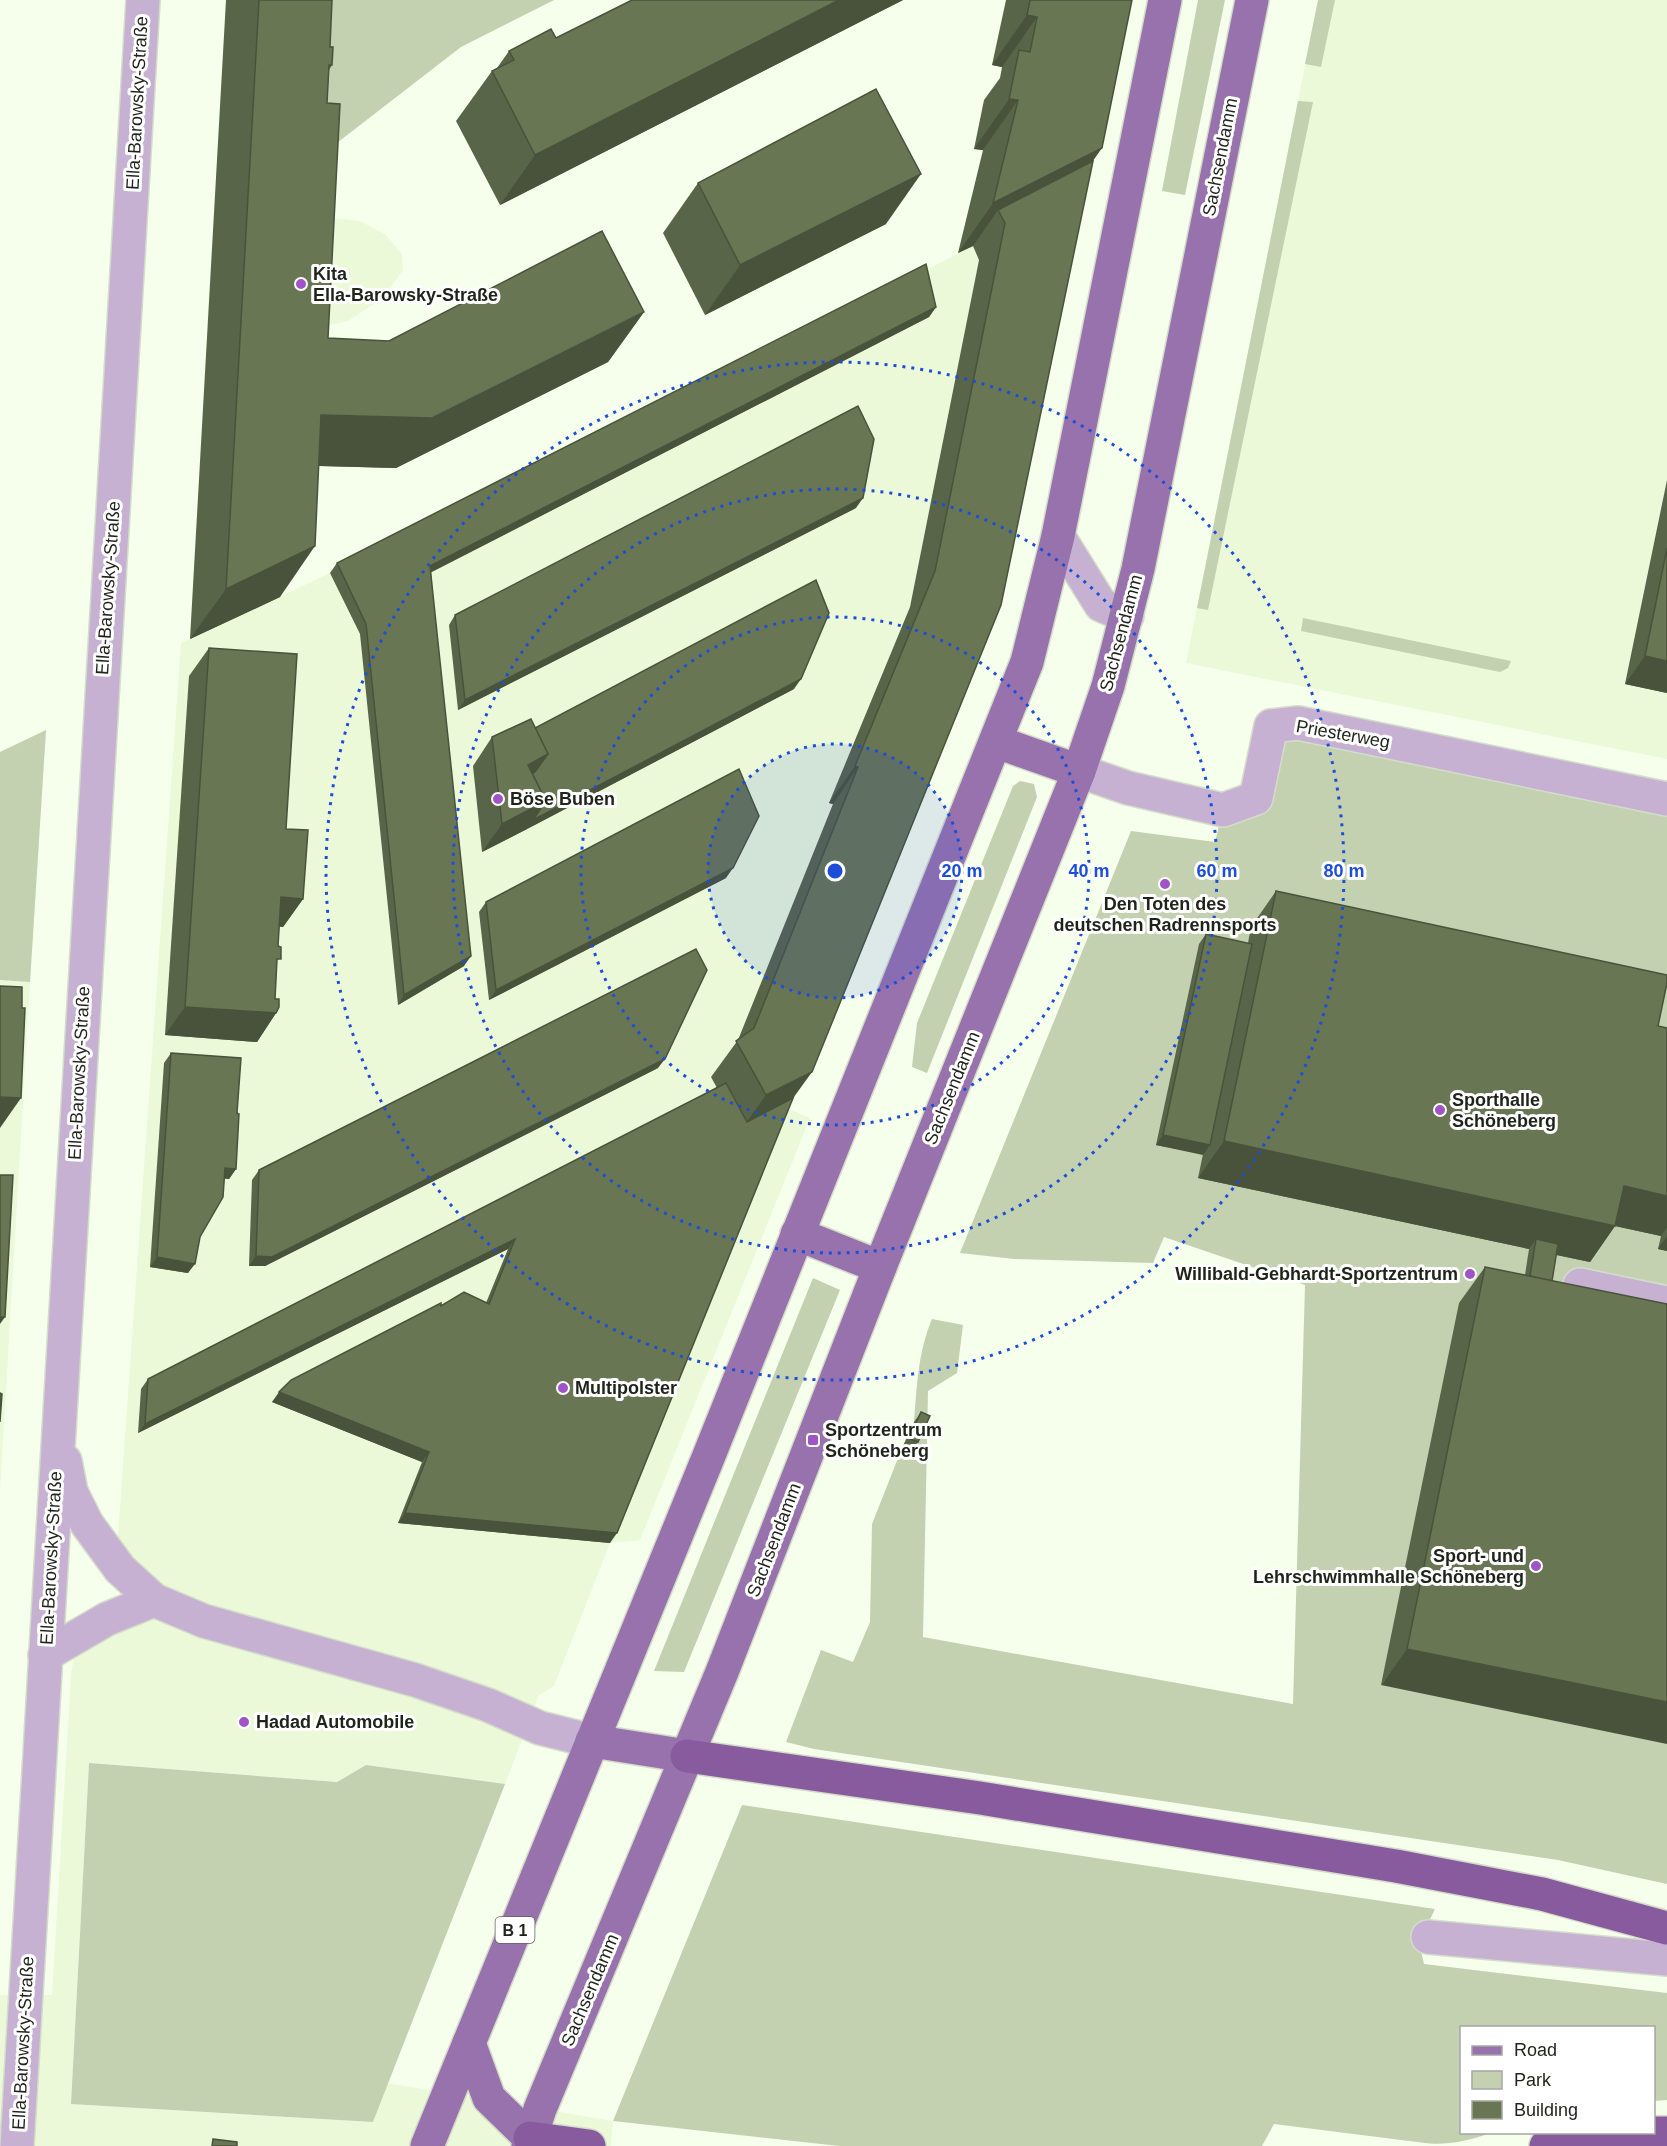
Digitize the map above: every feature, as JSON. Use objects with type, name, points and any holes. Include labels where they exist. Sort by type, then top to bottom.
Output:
[{"type":"highway","points":[[687,1756],[980,1798],[1396,1866],[1542,1894],[1667,1928]]},
{"type":"highway","points":[[533,2131],[589,2146]]},
{"type":"highway","points":[[1546,2146],[1618,2134]]},
{"type":"main road","points":[[687,1756],[592,1741],[997,742],[1035,636],[1058,536],[1165,0]]},
{"type":"main road","name":"Sachsendamm","points":[[533,2131],[687,1756],[1079,771],[1108,686],[1127,616],[1252,0]]},
{"type":"main road","points":[[997,742],[1079,771]]},
{"type":"main road","points":[[797,1234],[880,1267]]},
{"type":"main road","name":"B 1","points":[[427,2146],[592,1741]]},
{"type":"main road","points":[[469,2043],[491,2101],[533,2131]]},
{"type":"street","name":"Ella-Barowsky-Straße","points":[[17,2146],[143,0]]},
{"type":"street","points":[[1058,536],[1101,605],[1127,616]]},
{"type":"street","name":"Priesterweg","points":[[1079,771],[1128,788],[1223,810],[1256,798],[1271,726],[1298,723],[1667,799]]},
{"type":"street","points":[[1580,1285],[1667,1303]]},
{"type":"street","points":[[59,1421],[71,1492],[87,1524],[120,1569],[154,1600],[204,1621],[415,1680],[488,1705],[540,1728],[592,1741]]},
{"type":"street","points":[[45,1655],[107,1619],[154,1600]]},
{"type":"street","points":[[1428,1936],[1667,1959]]},
{"type":"shaded area","points":[[1318,0],[1667,0],[1667,759],[1186,663]]},
{"type":"shaded area","name":"Kita Ella-Barowsky-Straße","points":[[214,215],[302,219],[323,217],[360,221],[385,234],[402,254],[403,270],[383,298],[348,321],[316,328],[207,325]]},
{"type":"shaded area","points":[[973,246],[979,260],[910,607],[829,802],[833,804],[786,1108],[810,1118],[640,1540],[610,1543],[554,1686],[539,1695],[505,1784],[366,1765],[337,1782],[89,1763],[71,2104],[373,2122],[387,2083],[613,2121],[611,2146],[0,2146],[0,1995],[52,1995],[71,1676],[77,1634],[154,1600],[116,1564],[181,643],[330,573]]},
{"type":"shaded area","points":[[46,730],[30,982],[0,1492],[0,752]]},
{"type":"green space","points":[[301,0],[554,0],[461,47],[324,153]]},
{"type":"green space","points":[[1198,0],[1225,0],[1185,195],[1162,191]]},
{"type":"green space","points":[[1318,0],[1335,0],[1321,67],[1305,64]]},
{"type":"green space","points":[[1298,101],[1313,102],[1208,610],[1197,608]]},
{"type":"green space","points":[[1303,618],[1511,661],[1508,668],[1500,672],[1301,631]]},
{"type":"green space","name":"Willibald-Gebhardt-Sportzentrum","points":[[1271,726],[1667,799],[1667,1884],[1558,1860],[814,1749],[786,1742],[821,1650],[853,1662],[870,1622],[872,1524],[902,1448],[911,1451],[923,1425],[914,1422],[916,1395],[921,1357],[932,1319],[963,1325],[957,1373],[928,1391],[923,1637],[1293,1704],[1305,1285],[1164,1237],[1153,1263],[1014,1259],[960,1253],[1131,831],[1215,842],[1223,810],[1256,798]]},
{"type":"green space","points":[[46,730],[30,982],[0,980],[0,752]]},
{"type":"green space","points":[[1020,781],[1034,784],[1037,797],[927,1073],[912,1067],[917,1023],[1013,786]]},
{"type":"green space","points":[[813,1278],[840,1290],[684,1672],[654,1671]]},
{"type":"green space","points":[[89,1763],[337,1782],[366,1765],[505,1784],[373,2122],[71,2104]]},
{"type":"green space","points":[[742,1805],[1435,1909],[1419,1942],[1424,1964],[1667,1993],[1667,2100],[1655,2101],[1655,2026],[1460,2026],[1460,2134],[1488,2134],[1450,2143],[1433,2144],[1274,2124],[1262,2146],[839,2146],[613,2121]]},
{"type":"building","points":[[259,0],[332,0],[330,47],[333,47],[332,65],[329,65],[327,103],[340,104],[328,338],[389,341],[602,231],[644,312],[432,418],[321,415],[315,546],[226,589]]},
{"type":"building","points":[[632,0],[839,0],[535,155],[492,71],[514,60],[509,51],[551,29],[556,38]]},
{"type":"building","points":[[1030,0],[1132,0],[1102,148],[993,203],[1018,100],[1009,99],[1019,50],[1030,52],[1037,17],[1027,15]]},
{"type":"building","points":[[876,89],[921,174],[740,265],[698,183]]},
{"type":"building","points":[[1093,161],[1001,605],[812,1072],[766,1095],[736,1041],[754,1028],[858,767],[855,766],[935,571],[1005,223],[998,210]]},
{"type":"building","points":[[926,264],[936,307],[430,566],[471,956],[404,995],[366,624],[337,563]]},
{"type":"building","points":[[858,406],[874,439],[863,498],[465,700],[455,615]]},
{"type":"building","points":[[1667,548],[1667,661],[1645,656]]},
{"type":"building","points":[[816,580],[829,613],[801,679],[533,820],[546,801],[532,774],[548,754],[535,728]]},
{"type":"building","points":[[209,648],[297,654],[286,829],[308,830],[303,899],[281,897],[278,946],[281,947],[281,959],[277,959],[275,999],[279,999],[279,1007],[276,1013],[185,1007]]},
{"type":"building","points":[[531,719],[548,754],[528,765],[546,801],[502,824],[492,737]]},
{"type":"building","points":[[739,769],[759,816],[733,868],[496,990],[486,902]]},
{"type":"building","name":"Sporthalle Schöneberg","points":[[1276,891],[1667,975],[1658,1026],[1667,1028],[1667,1196],[1624,1186],[1615,1226],[1224,1141]]},
{"type":"building","points":[[1206,934],[1252,944],[1210,1145],[1163,1135]]},
{"type":"building","points":[[696,949],[707,970],[665,1059],[272,1257],[256,1256],[259,1170]]},
{"type":"building","points":[[0,986],[22,987],[22,1008],[25,1008],[21,1098],[0,1097]]},
{"type":"building","points":[[171,1053],[241,1058],[236,1169],[225,1168],[223,1197],[200,1237],[195,1264],[157,1257]]},
{"type":"building","name":"Multipolster","points":[[726,1083],[747,1122],[793,1098],[617,1533],[405,1513],[429,1452],[279,1392],[291,1380],[441,1303],[441,1306],[464,1292],[489,1304],[515,1239],[145,1424],[148,1379]]},
{"type":"building","points":[[0,1175],[13,1175],[5,1317],[0,1317]]},
{"type":"building","points":[[1536,1239],[1558,1244],[1552,1281],[1530,1276]]},
{"type":"building","name":"Sport- und Lehrschwimmhalle Schöneberg","points":[[1485,1267],[1667,1304],[1667,1702],[1407,1649]]},
{"type":"building","points":[[0,1393],[2,1394],[0,1422]]},
{"type":"building","points":[[921,1412],[930,1416],[918,1442],[909,1438]]},
{"type":"building","points":[[213,2139],[237,2142],[237,2146],[212,2146]]},
{"type":"place","name":"Kita Ella-Barowsky-Straße","points":[[301,284]]},
{"type":"place","name":"Böse Buben","points":[[498,799]]},
{"type":"place","name":"Den Toten des deutschen Radrennsports","points":[[1165,884]]},
{"type":"place","name":"Sporthalle Schöneberg","points":[[1440,1110]]},
{"type":"place","name":"Willibald-Gebhardt-Sportzentrum","points":[[1470,1274]]},
{"type":"place","name":"Multipolster","points":[[563,1388]]},
{"type":"place","name":"Sportzentrum Schöneberg","points":[[813,1440]]},
{"type":"place","name":"Sport- und Lehrschwimmhalle Schöneberg","points":[[1536,1566]]},
{"type":"place","name":"Hadad Automobile","points":[[244,1722]]}]
